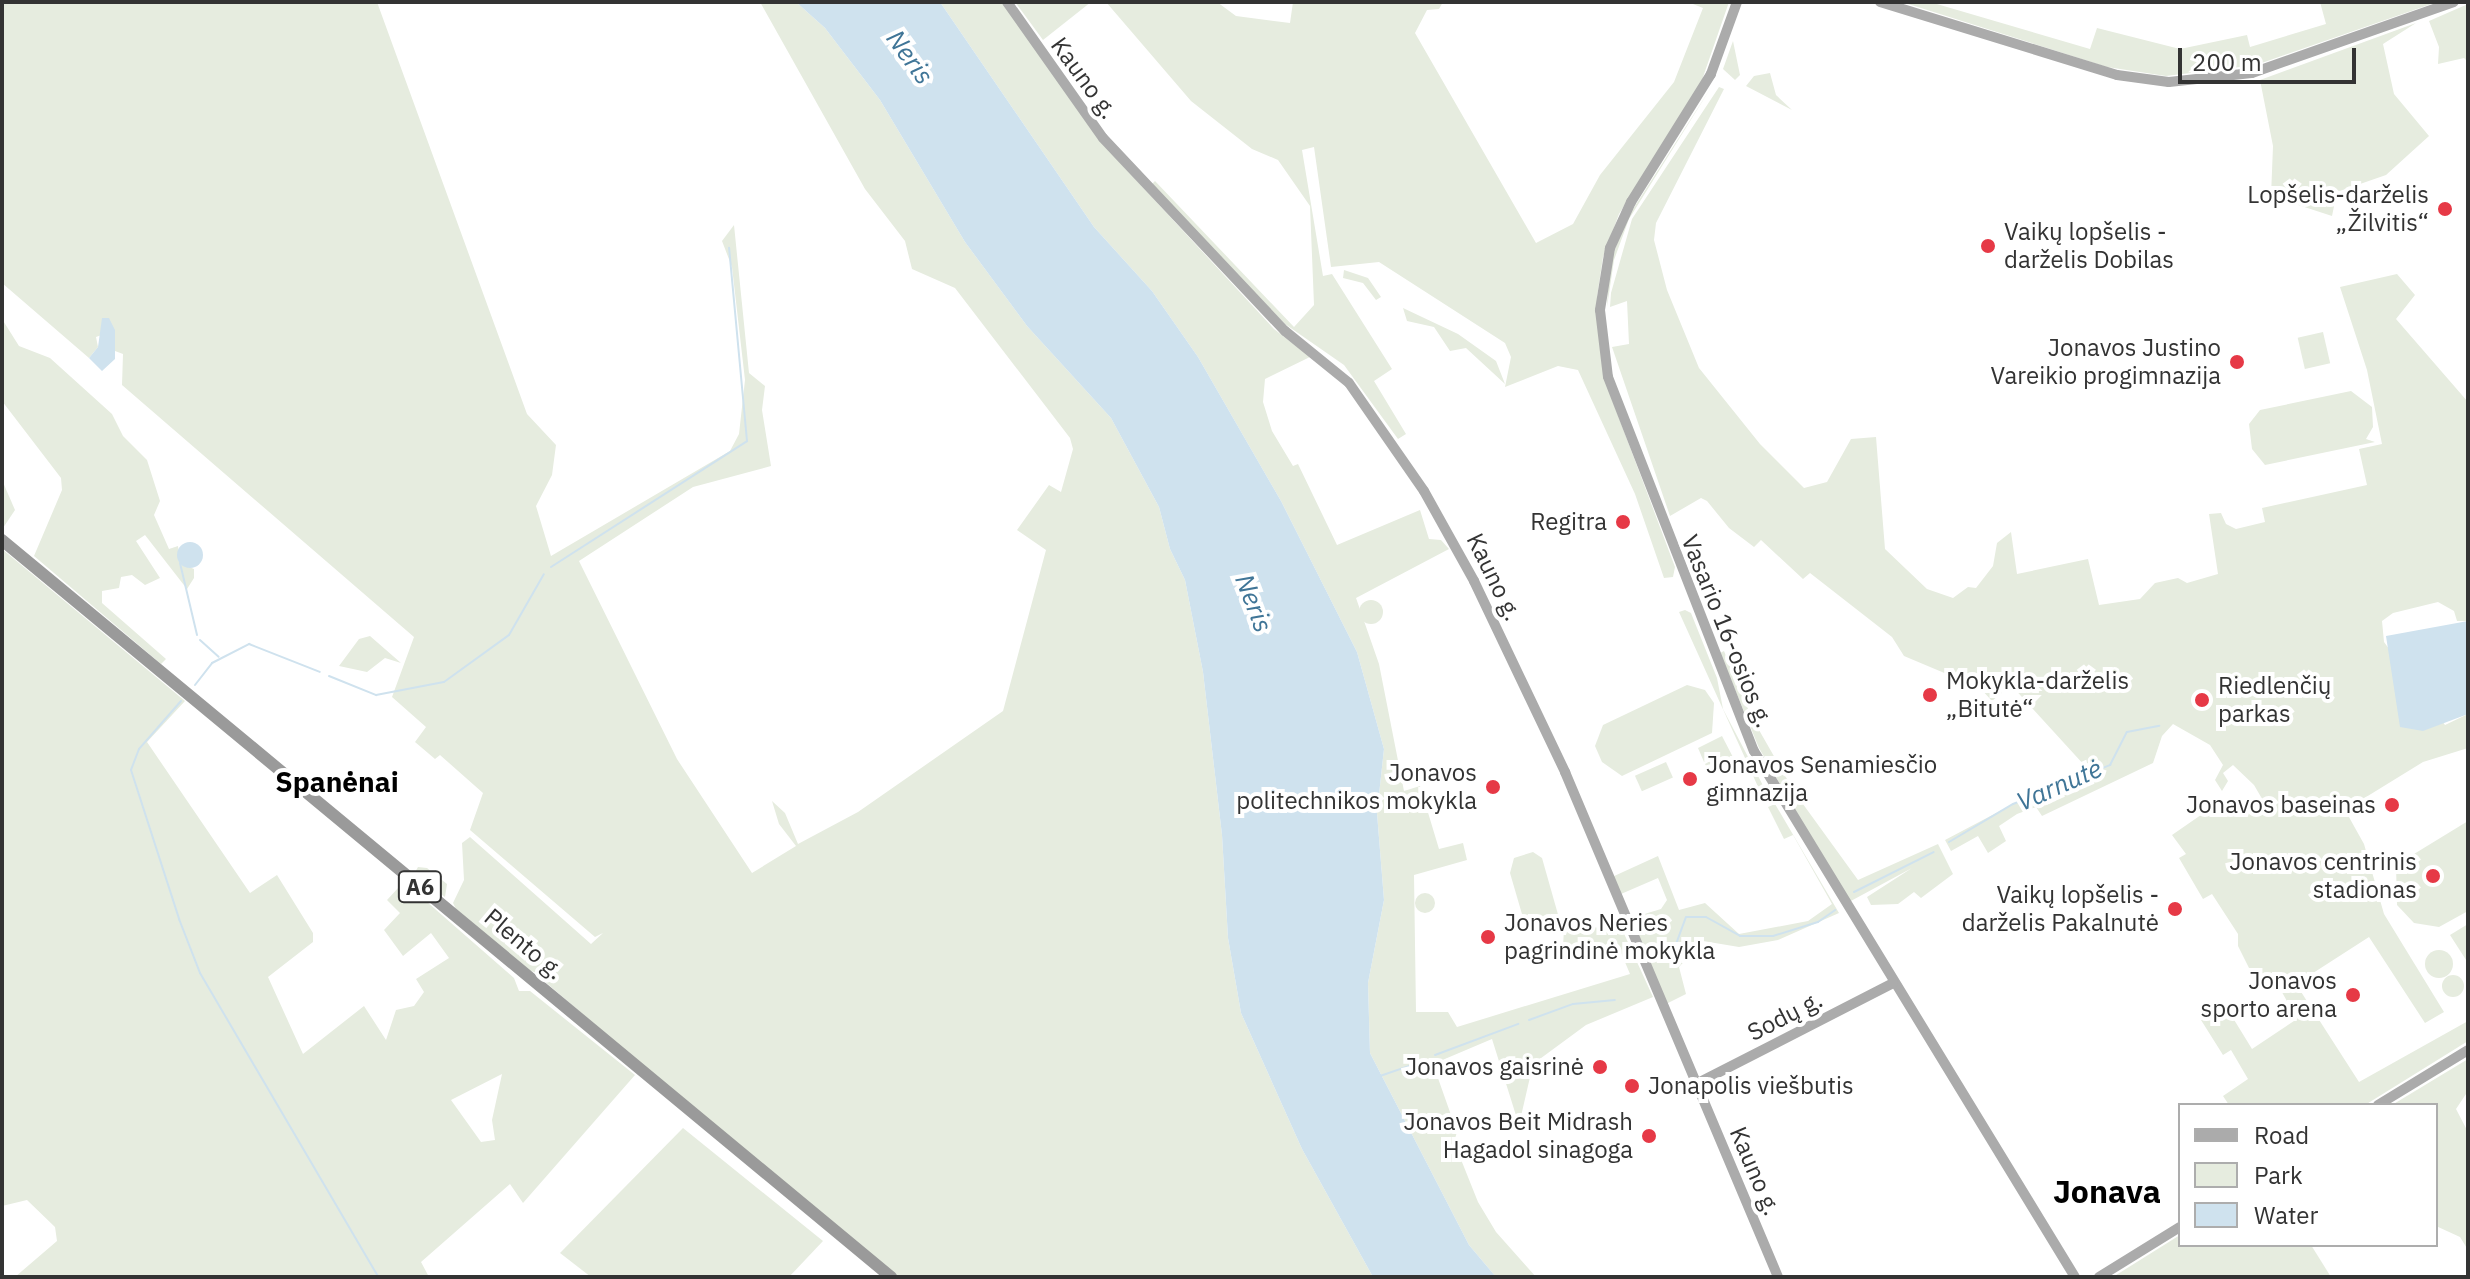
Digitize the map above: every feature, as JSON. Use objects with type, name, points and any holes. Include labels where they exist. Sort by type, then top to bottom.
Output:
[{"type":"highway","name":"Plento g.","points":[[2,540],[891,1277]]},
{"type":"main road","name":"Kauno g.","points":[[1007,2],[1103,138],[1285,331],[1349,383],[1395,444],[1449,533],[1537,712],[1778,1277]]},
{"type":"main road","name":"Vasario 16-osios g.","points":[[1737,2],[1711,74],[1617,230],[1602,284],[1602,345],[1612,393],[1739,718],[1779,797],[2075,1277]]},
{"type":"main road","points":[[1880,2],[2117,75],[2169,82],[2252,73],[2454,2]]},
{"type":"main road","name":"Sodų g.","points":[[1696,1084],[1893,983]]},
{"type":"main road","points":[[2381,1103],[2468,1050]]},
{"type":"main road","points":[[2099,1277],[2178,1228]]},
{"type":"green space","points":[[2,2],[377,2],[527,414],[556,445],[552,475],[536,506],[551,556],[730,451],[739,434],[745,380],[732,267],[722,241],[734,225],[749,373],[765,386],[762,410],[771,466],[693,487],[579,561],[677,759],[752,873],[796,846],[779,824],[772,801],[785,813],[798,844],[858,812],[1003,711],[1046,550],[1017,530],[1049,485],[1061,492],[1073,449],[1070,438],[955,288],[912,269],[905,241],[865,189],[760,2],[796,2],[825,28],[880,100],[965,242],[1027,326],[1111,418],[1159,507],[1170,549],[1185,580],[1203,672],[1222,835],[1228,938],[1241,1013],[1302,1149],[1373,1277],[898,1277],[635,1059],[543,980],[543,975],[528,970],[456,909],[453,903],[464,880],[462,843],[470,837],[591,944],[603,933],[595,937],[470,830],[483,793],[440,755],[435,759],[415,742],[426,727],[392,697],[414,637],[122,385],[123,354],[115,351],[115,330],[96,337],[98,347],[89,358],[2,283]]},
{"type":"green space","points":[[940,2],[1002,2],[1099,140],[1274,329],[1310,357],[1265,379],[1263,402],[1272,431],[1293,466],[1298,464],[1337,545],[1420,510],[1429,539],[1441,540],[1449,549],[1356,598],[1379,664],[1404,791],[1420,786],[1439,849],[1463,843],[1467,860],[1414,875],[1416,1012],[1448,1012],[1457,1027],[1630,974],[1619,948],[1563,947],[1564,928],[1621,927],[1653,997],[1586,1025],[1533,1064],[1519,1125],[1492,1039],[1433,1064],[1457,1132],[1454,1142],[1478,1202],[1496,1232],[1536,1277],[1496,1277],[1469,1245],[1370,1053],[1368,983],[1384,900],[1377,813],[1384,749],[1357,652],[1281,501],[1198,357],[1152,291],[1094,227]]},
{"type":"green space","points":[[1015,2],[1091,2],[1043,40]]},
{"type":"green space","points":[[1106,2],[1217,2],[1236,16],[1290,23],[1293,2],[1443,2],[1439,9],[1427,10],[1415,33],[1536,243],[1573,224],[1600,175],[1674,82],[1703,8],[1688,2],[1729,2],[1702,80],[1619,214],[1603,257],[1597,297],[1604,378],[1675,567],[1673,577],[1664,578],[1635,494],[1578,370],[1558,366],[1505,387],[1511,357],[1505,343],[1379,262],[1331,267],[1314,147],[1302,150],[1323,276],[1332,274],[1392,369],[1374,381],[1406,434],[1398,439],[1344,365],[1285,324],[1151,185],[1155,181],[1294,327],[1314,305],[1310,206],[1278,160],[1252,149],[1191,101]]},
{"type":"green space","points":[[1902,2],[1930,2],[2090,49],[2097,28],[2180,49],[2247,35],[2250,47],[2326,24],[2320,2],[2437,2],[2256,65],[2166,76],[2107,67]]},
{"type":"green space","points":[[2468,4],[2468,62],[2464,58],[2438,64],[2439,47],[2429,21]]},
{"type":"green space","points":[[2416,23],[2383,44],[2394,94],[2429,136],[2386,175],[2337,192],[2332,216],[2271,196],[2273,146],[2260,80]]},
{"type":"green space","points":[[1733,41],[1740,75],[1735,80],[1723,69]]},
{"type":"green space","points":[[1770,73],[1776,95],[1792,110],[1746,86],[1754,76]]},
{"type":"green space","points":[[1712,86],[1629,219],[1614,260],[1607,307],[1609,265],[1626,220]]},
{"type":"green space","points":[[1719,87],[1724,89],[1656,223],[1654,240],[1667,290],[1699,368],[1760,444],[1804,488],[1827,482],[1851,439],[1876,437],[1885,549],[1927,589],[1953,598],[1968,587],[1976,588],[1993,566],[1997,543],[2011,532],[2017,574],[2088,559],[2099,605],[2140,599],[2155,583],[2178,578],[2187,583],[2218,574],[2209,514],[2221,513],[2226,524],[2236,529],[2265,522],[2262,508],[2367,485],[2359,449],[2382,444],[2367,370],[2340,287],[2397,274],[2415,295],[2396,319],[2468,402],[2468,621],[2457,621],[2454,611],[2438,602],[2393,613],[2382,621],[2384,642],[2445,725],[2468,714],[2468,748],[2423,762],[2345,810],[2364,844],[2384,914],[2444,1012],[2425,1023],[2369,937],[2296,984],[2359,1082],[2468,1021],[2468,1041],[2368,1103],[2228,1103],[2223,1096],[2248,1079],[2231,1050],[2223,1055],[2201,1020],[2225,1005],[2252,1049],[2297,1019],[2278,985],[2263,987],[2255,980],[2238,946],[2238,934],[2212,894],[2203,899],[2179,858],[2186,854],[2172,835],[2211,808],[2216,815],[2229,815],[2261,797],[2254,785],[2233,765],[2223,773],[2228,781],[2222,791],[2215,780],[2223,765],[2210,745],[2173,724],[2162,736],[2153,763],[2042,816],[2036,807],[2017,814],[1999,826],[2006,841],[1988,853],[1978,836],[1951,851],[1945,840],[2085,766],[2011,685],[1992,701],[1980,688],[1904,656],[1892,637],[1810,573],[1803,579],[1761,540],[1754,547],[1729,528],[1707,501],[1701,498],[1670,516],[1612,347],[1629,344],[1627,301],[1610,307],[1611,293],[1632,219]]},
{"type":"green space","points":[[1344,270],[1368,278],[1381,297],[1376,300],[1363,283],[1343,278]]},
{"type":"green space","points":[[1403,308],[1458,334],[1496,361],[1505,384],[1466,348],[1450,351],[1434,327],[1407,321]]},
{"type":"green space","points":[[2,319],[19,346],[50,358],[112,414],[123,436],[147,460],[160,501],[154,515],[169,549],[178,546],[180,563],[194,569],[194,578],[187,589],[145,535],[136,541],[160,578],[145,585],[132,575],[121,577],[119,588],[102,591],[102,603],[166,659],[161,664],[34,556],[62,490],[61,478],[2,401]]},
{"type":"green space","points":[[2323,332],[2330,363],[2305,369],[2298,338]]},
{"type":"green space","points":[[2351,391],[2372,407],[2373,427],[2366,439],[2375,442],[2265,465],[2252,449],[2249,424],[2260,410]]},
{"type":"green space","points":[[2,480],[15,510],[3,528],[2,528]]},
{"type":"green space","points":[[2,549],[185,701],[147,742],[250,893],[277,875],[313,933],[313,942],[268,977],[303,1054],[364,1006],[386,1040],[396,1010],[414,1006],[424,992],[416,979],[449,958],[431,933],[403,956],[384,930],[400,913],[387,900],[399,887],[403,892],[411,888],[514,978],[519,991],[530,991],[635,1075],[523,1203],[510,1184],[421,1262],[429,1277],[15,1277],[57,1241],[55,1227],[27,1200],[2,1206]],"holes":[[[502,1074],[492,1120],[495,1140],[481,1142],[451,1100]]]},
{"type":"green space","points":[[1371,600],[1379,604],[1383,612],[1379,620],[1371,624],[1363,620],[1359,612],[1363,604]]},
{"type":"green space","points":[[1685,610],[1691,613],[1717,678],[1723,709],[1769,797],[1764,800],[1679,612]]},
{"type":"green space","points":[[370,636],[401,663],[385,658],[367,672],[339,666],[359,639]]},
{"type":"green space","points":[[1724,651],[1751,716],[1795,793],[1858,880],[1938,844],[1953,874],[1921,898],[1914,892],[1898,904],[1871,905],[1867,897],[1912,868],[1849,902],[1759,748],[1720,653]]},
{"type":"green space","points":[[1687,685],[1705,690],[1714,703],[1712,733],[1622,776],[1602,762],[1595,746],[1603,725]]},
{"type":"green space","points":[[1722,736],[1736,763],[1711,776],[1705,764],[1721,755],[1704,762],[1698,748]]},
{"type":"green space","points":[[1666,762],[1673,778],[1642,791],[1635,776]]},
{"type":"green space","points":[[1775,804],[1839,913],[1778,940],[1739,947],[1703,941],[1679,967],[1686,994],[1666,1004],[1612,877],[1658,856],[1679,910],[1705,903],[1739,934],[1808,921],[1832,904],[1793,835],[1784,839],[1768,807]],"holes":[[[1658,878],[1667,900],[1661,909],[1631,918],[1621,894]]]},
{"type":"green space","name":"Jonavos centrinis stadionas","points":[[2468,821],[2468,911],[2439,927],[2414,923],[2397,905],[2396,865]]},
{"type":"green space","points":[[1533,852],[1542,858],[1559,918],[1550,929],[1537,930],[1524,921],[1510,873],[1514,858]]},
{"type":"green space","points":[[418,867],[427,868],[447,884],[445,897],[414,874]]},
{"type":"green space","points":[[1425,893],[1432,896],[1435,903],[1432,910],[1425,913],[1418,910],[1415,903],[1418,896]]},
{"type":"green space","points":[[2468,924],[2468,963],[2450,935]]},
{"type":"green space","points":[[2439,950],[2449,954],[2453,964],[2449,974],[2439,978],[2429,974],[2425,964],[2429,954]]},
{"type":"green space","points":[[2453,975],[2461,978],[2464,986],[2461,994],[2453,997],[2445,994],[2442,986],[2445,978]]},
{"type":"green space","points":[[2468,1059],[2468,1091],[2456,1109],[2468,1132],[2468,1250],[2460,1237],[2438,1227],[2438,1103],[2395,1103]]},
{"type":"green space","points":[[683,1128],[823,1241],[789,1277],[591,1277],[560,1253]]},
{"type":"green space","points":[[2178,1236],[2178,1247],[2312,1247],[2331,1277],[2113,1277]]},
{"type":"water","name":"Neris","points":[[796,2],[940,2],[1094,227],[1152,291],[1198,357],[1281,501],[1357,652],[1384,749],[1377,813],[1384,900],[1368,983],[1370,1053],[1469,1245],[1496,1277],[1373,1277],[1302,1149],[1241,1013],[1228,938],[1222,835],[1203,672],[1185,580],[1170,549],[1159,507],[1111,418],[1027,326],[965,242],[880,100],[825,28]]},
{"type":"water","points":[[102,318],[109,318],[115,330],[115,359],[102,371],[89,358],[98,347]]},
{"type":"water","points":[[190,542],[199,546],[203,555],[199,564],[190,568],[181,564],[177,555],[181,546]]},
{"type":"water","points":[[2468,621],[2468,714],[2423,731],[2400,727],[2386,636]]},
{"type":"waterway","points":[[551,567],[747,441],[729,248]]},
{"type":"waterway","points":[[180,563],[197,635]]},
{"type":"waterway","points":[[329,676],[376,695],[444,682],[509,635],[544,574]]},
{"type":"waterway","points":[[200,640],[219,657]]},
{"type":"waterway","points":[[195,685],[212,663],[249,644],[320,672]]},
{"type":"waterway","points":[[181,701],[139,749],[131,770],[179,919],[200,973],[378,1277]]},
{"type":"waterway","name":"Varnutė","points":[[1949,842],[2013,804],[2110,765],[2127,732],[2159,726]]},
{"type":"waterway","name":"Varnutė","points":[[1854,892],[1934,852]]},
{"type":"waterway","name":"Varnutė","points":[[1672,955],[1686,917],[1706,917],[1740,936],[1773,936],[1818,922],[1835,910]]},
{"type":"waterway","name":"Varnutė","points":[[1529,1020],[1573,1004],[1615,1000]]},
{"type":"waterway","name":"Varnutė","points":[[1435,1055],[1518,1024]]},
{"type":"waterway","name":"Varnutė","points":[[1380,1076],[1409,1066]]},
{"type":"place","name":"Lopšelis-darželis „Žilvitis“","points":[[2445,209]]},
{"type":"place","name":"Vaikų lopšelis - darželis Dobilas","points":[[1988,246]]},
{"type":"place","name":"Jonavos Justino Vareikio progimnazija","points":[[2237,362]]},
{"type":"place","name":"Regitra","points":[[1623,522]]},
{"type":"place","name":"Mokykla-darželis „Bitutė“","points":[[1930,695]]},
{"type":"place","name":"Riedlenčių parkas","points":[[2202,700]]},
{"type":"place","name":"Jonavos Senamiesčio gimnazija","points":[[1690,779]]},
{"type":"place","name":"Jonavos politechnikos mokykla","points":[[1493,787]]},
{"type":"place","name":"Jonavos baseinas","points":[[2392,805]]},
{"type":"place","name":"Jonavos centrinis stadionas","points":[[2433,876]]},
{"type":"place","name":"Vaikų lopšelis - darželis Pakalnutė","points":[[2175,909]]},
{"type":"place","name":"Jonavos Neries pagrindinė mokykla","points":[[1488,937]]},
{"type":"place","name":"Jonavos sporto arena","points":[[2353,995]]},
{"type":"place","name":"Jonavos gaisrinė","points":[[1600,1067]]},
{"type":"place","name":"Jonapolis viešbutis","points":[[1632,1086]]},
{"type":"place","name":"Jonavos Beit Midrash Hagadol sinagoga","points":[[1649,1136]]},
{"type":"district","name":"Spanėnai","points":[[337,782]]},
{"type":"district","name":"Jonava","points":[[2107,1191]]}]
